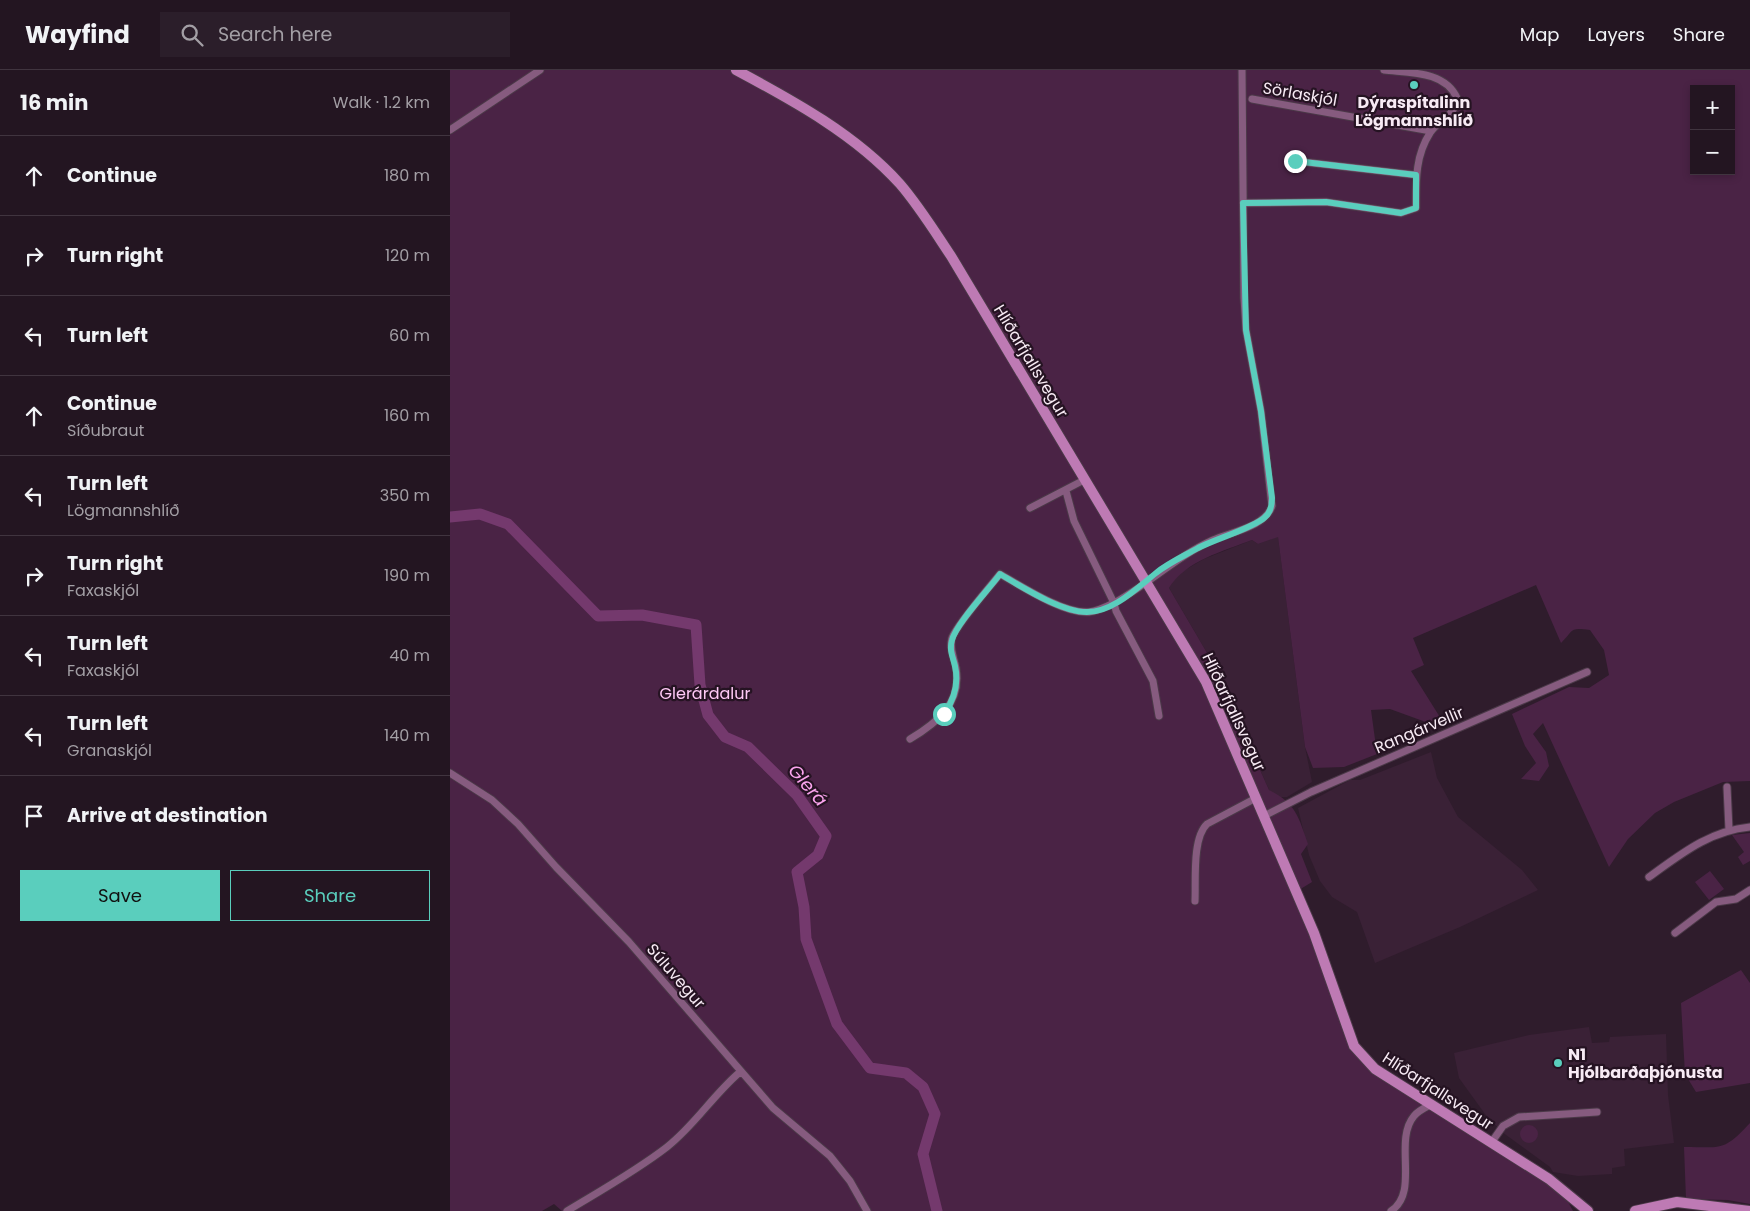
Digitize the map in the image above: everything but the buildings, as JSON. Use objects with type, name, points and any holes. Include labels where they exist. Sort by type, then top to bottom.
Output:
[{"type":"main road","name":"Hlíðarfjallsvegur","points":[[736,70],[839,131],[868,153],[905,190],[951,256],[1206,682],[1314,933],[1354,1046],[1375,1069],[1548,1179],[1588,1211]]},
{"type":"main road","name":"Hlíðarfjallsvegur","points":[[1567,1194],[1575,1211]]},
{"type":"main road","points":[[1634,1211],[1677,1202],[1703,1203],[1750,1211]]},
{"type":"street","points":[[450,130],[540,70]]},
{"type":"street","points":[[910,739],[935,724],[948,709],[956,684],[956,672],[951,650],[953,636],[1000,574],[1040,597],[1073,609],[1087,612],[1101,610],[1146,584],[1161,570],[1211,541],[1262,520],[1270,511],[1272,498],[1261,411],[1246,330],[1242,70]]},
{"type":"street","points":[[1243,203],[1326,202],[1401,213],[1416,208],[1416,175],[1420,149],[1431,131],[1453,111],[1457,98],[1454,90],[1441,80],[1431,76],[1384,70]]},
{"type":"street","name":"Sörlaskjól","points":[[1252,99],[1431,131]]},
{"type":"street","points":[[1295,161],[1416,175]]},
{"type":"street","points":[[1030,508],[1084,480]]},
{"type":"street","points":[[1066,491],[1074,521],[1114,603],[1116,611],[1153,681],[1159,716]]},
{"type":"street","name":"Rangárvellir","points":[[1264,816],[1310,792],[1587,672]]},
{"type":"street","name":"Súluvegur","points":[[450,773],[492,800],[518,824],[556,867],[629,942],[773,1108],[830,1156],[850,1181],[867,1211]]},
{"type":"street","points":[[1727,787],[1729,830]]},
{"type":"street","points":[[1195,901],[1197,851],[1200,831],[1206,824],[1256,798]]},
{"type":"street","points":[[1649,877],[1704,839],[1729,830],[1750,827]]},
{"type":"street","points":[[1675,933],[1716,902],[1736,898],[1750,890]]},
{"type":"street","points":[[567,1211],[668,1146],[688,1128],[709,1102],[740,1072]]},
{"type":"street","points":[[1391,1211],[1399,1204],[1404,1192],[1405,1155],[1410,1123],[1416,1114],[1430,1105]]},
{"type":"street","points":[[1492,1143],[1503,1126],[1520,1117],[1597,1112]]},
{"type":"shaded area","points":[[1278,536],[1305,747],[1312,782],[1287,797],[1276,797],[1269,790],[1210,658],[1169,588],[1176,575],[1204,559],[1252,540],[1258,544]]},
{"type":"shaded area","points":[[1431,752],[1437,778],[1458,817],[1522,870],[1538,890],[1460,927],[1375,963],[1357,912],[1332,897],[1320,881],[1309,855],[1298,808],[1350,780],[1360,780]]},
{"type":"shaded area","points":[[1589,1027],[1592,1043],[1609,1042],[1610,1037],[1666,1034],[1668,1095],[1674,1143],[1624,1149],[1625,1166],[1612,1168],[1612,1174],[1578,1176],[1553,1172],[1550,1167],[1502,1132],[1485,1114],[1459,1078],[1454,1053],[1529,1035]]},
{"type":"green space","name":"Glerárdalur","points":[[450,70],[1750,70],[1750,781],[1723,782],[1674,802],[1655,813],[1628,839],[1609,867],[1543,723],[1533,734],[1546,752],[1549,766],[1539,781],[1521,779],[1536,763],[1525,746],[1512,714],[1569,687],[1589,688],[1609,675],[1604,650],[1590,630],[1575,629],[1561,643],[1536,585],[1413,638],[1424,665],[1411,671],[1443,722],[1434,725],[1390,709],[1371,710],[1377,754],[1344,767],[1313,768],[1305,747],[1278,537],[1258,544],[1252,540],[1206,558],[1185,571],[1169,588],[1210,658],[1269,790],[1291,806],[1302,826],[1308,844],[1301,854],[1312,882],[1294,893],[1342,1027],[1353,1050],[1383,1080],[1555,1187],[1565,1196],[1573,1211],[562,1211],[554,1204],[542,1211],[450,1211]]},
{"type":"green space","points":[[1750,833],[1750,861],[1743,865],[1738,857],[1744,852],[1732,835]]},
{"type":"green space","points":[[1710,871],[1724,889],[1709,900],[1695,882]]},
{"type":"green space","points":[[1741,970],[1750,983],[1750,1083],[1696,1092],[1685,1074],[1681,1003]]},
{"type":"green space","points":[[1750,1123],[1750,1204],[1728,1200],[1686,1199],[1684,1147],[1721,1146],[1734,1139]]},
{"type":"green space","points":[[1529,1125],[1535,1128],[1538,1134],[1535,1140],[1529,1143],[1523,1140],[1520,1134],[1523,1128]]},
{"type":"waterway","name":"Glerá","points":[[450,517],[480,514],[508,524],[598,616],[642,615],[696,625],[700,685],[708,715],[725,737],[748,747],[797,795],[826,836],[818,855],[797,872],[804,907],[806,939],[837,1024],[870,1068],[906,1073],[923,1087],[935,1114],[923,1154],[937,1211]]},
{"type":"place","name":"Dýraspítalinn Lögmannshlíð","points":[[1414,85]]},
{"type":"place","name":"N1 Hjólbarðaþjónusta","points":[[1558,1063]]},
{"type":"route","points":[[944,714],[954,697],[956,684],[956,672],[951,654],[953,636],[1000,574],[1040,597],[1073,609],[1087,612],[1101,610],[1146,584],[1167,566],[1211,541],[1258,522],[1268,514],[1272,506],[1272,498],[1261,411],[1246,330],[1243,203],[1326,202],[1401,213],[1416,208],[1416,175],[1295,161]]}]
